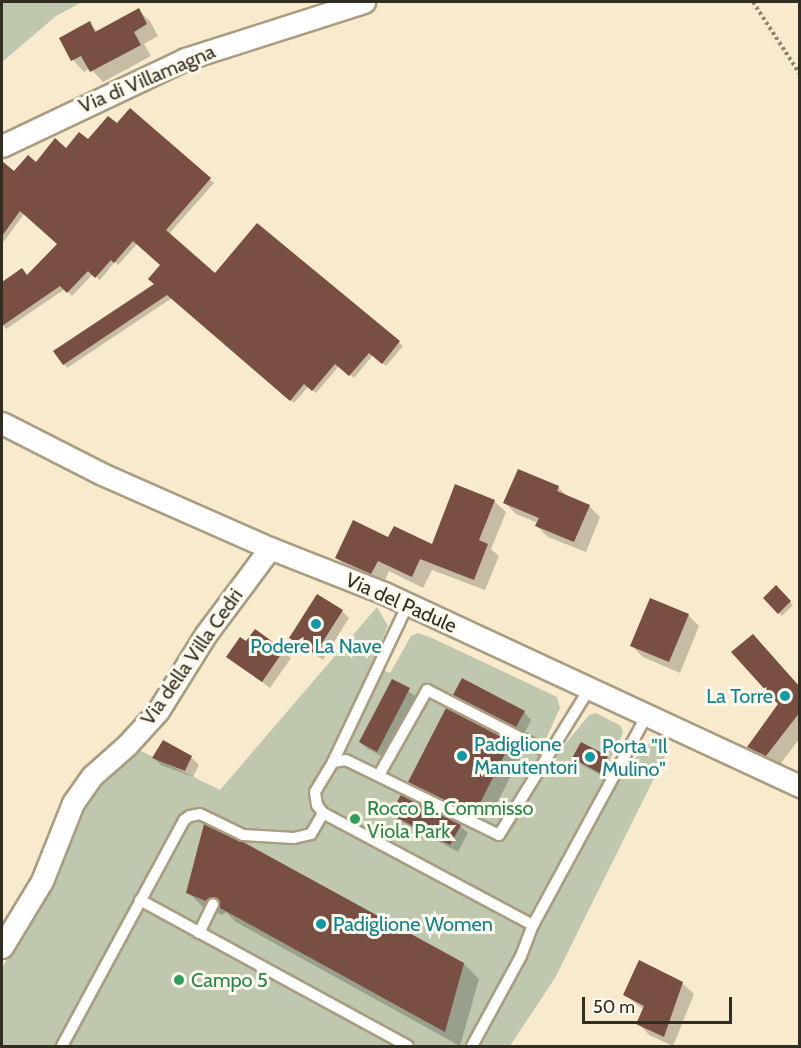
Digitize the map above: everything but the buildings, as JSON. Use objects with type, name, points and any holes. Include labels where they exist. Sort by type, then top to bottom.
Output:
[{"type":"street","name":"Via di Villamagna","points":[[2,146],[185,59],[364,2]]},
{"type":"street","name":"Via del Padule","points":[[2,423],[102,474],[270,548],[408,604],[800,786]]},
{"type":"street","name":"Via della Villa Cedri","points":[[2,947],[42,881],[73,803],[93,776],[127,745],[158,711],[206,634],[270,548]]},
{"type":"lane","points":[[408,604],[333,762],[315,792],[317,805],[323,813],[533,925]]},
{"type":"lane","points":[[333,762],[346,760],[499,835],[548,752],[589,689]]},
{"type":"lane","points":[[379,775],[427,690],[548,752]]},
{"type":"lane","points":[[472,1047],[521,956],[533,925],[647,715]]},
{"type":"lane","points":[[62,1047],[184,820],[200,814],[243,835],[294,838],[311,834],[323,813]]},
{"type":"lane","points":[[140,900],[408,1047]]},
{"type":"lane","points":[[199,933],[213,904]]},
{"type":"path","points":[[753,2],[800,74]]},
{"type":"green space","points":[[2,2],[82,2],[56,16],[2,62]]},
{"type":"green space","name":"Rocco B. Commisso Viola Park","points":[[377,607],[388,626],[371,665],[390,673],[411,636],[418,633],[432,638],[557,697],[560,708],[546,739],[562,748],[589,715],[596,713],[621,726],[623,733],[603,774],[618,783],[644,746],[652,742],[669,748],[555,978],[510,1046],[2,1046],[2,969],[81,806],[107,773],[135,748],[220,790]]},
{"type":"place","name":"Podere La Nave","points":[[316,624]]},
{"type":"place","name":"La Torre","points":[[785,696]]},
{"type":"place","name":"Padiglione Manutentori","points":[[462,756]]},
{"type":"place","name":"Porta \"Il Mulino\"","points":[[590,757]]},
{"type":"place","name":"Rocco B. Commisso Viola Park","points":[[355,819]]},
{"type":"place","name":"Padiglione Women","points":[[321,924]]},
{"type":"place","name":"Campo 5","points":[[179,980]]}]
